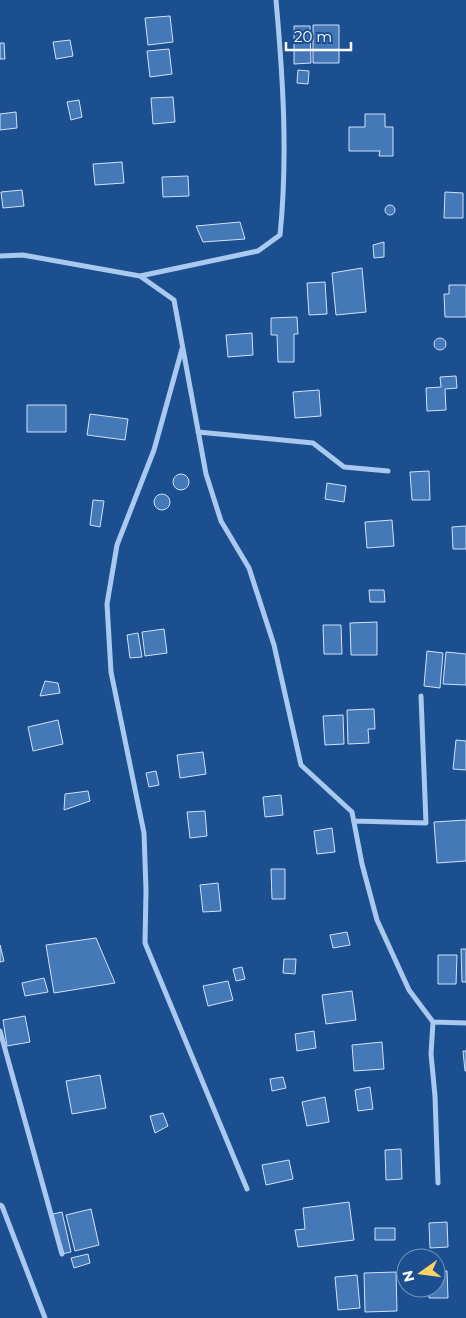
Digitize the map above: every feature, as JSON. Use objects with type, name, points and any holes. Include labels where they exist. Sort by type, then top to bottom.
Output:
[{"type":"street","points":[[0,256],[24,255],[140,276],[258,251],[280,235],[284,198],[285,136],[276,0]]},
{"type":"street","points":[[140,276],[174,300],[206,474],[221,521],[249,568],[274,645],[301,765],[352,812],[362,864],[377,920],[409,990],[433,1022],[431,1054],[435,1096],[438,1182]]},
{"type":"street","points":[[183,346],[154,450],[117,545],[107,604],[111,672],[144,832],[145,944],[247,1189]]},
{"type":"street","points":[[198,432],[312,443],[344,467],[388,471]]},
{"type":"street","points":[[354,822],[426,823],[421,696]]},
{"type":"street","points":[[433,1022],[466,1024]]},
{"type":"street","points":[[0,1031],[62,1254]]},
{"type":"street","points":[[0,1205],[45,1318]]},
{"type":"building","points":[[170,16],[173,42],[148,45],[145,18]]},
{"type":"building","points":[[313,25],[339,25],[339,63],[313,63]]},
{"type":"building","points":[[294,26],[310,26],[311,63],[294,64]]},
{"type":"building","points":[[70,40],[73,56],[56,59],[53,42]]},
{"type":"building","points":[[0,43],[4,43],[5,59],[0,59]]},
{"type":"building","points":[[169,49],[172,74],[150,77],[147,51]]},
{"type":"building","points":[[298,70],[309,71],[308,84],[297,83]]},
{"type":"building","points":[[173,97],[175,122],[153,124],[151,98]]},
{"type":"building","points":[[79,100],[82,117],[71,120],[67,102]]},
{"type":"building","points":[[16,112],[17,128],[0,130],[0,114]]},
{"type":"building","points":[[365,114],[385,114],[385,127],[393,127],[393,156],[379,156],[380,151],[349,151],[349,127],[365,127]]},
{"type":"building","points":[[122,162],[124,183],[95,185],[93,164]]},
{"type":"building","points":[[188,176],[189,196],[163,197],[162,177]]},
{"type":"building","points":[[22,190],[24,206],[3,208],[1,192]]},
{"type":"building","points":[[445,192],[463,193],[463,218],[444,218]]},
{"type":"building","points":[[388,205],[392,205],[395,210],[394,214],[388,215],[385,212],[385,208]]},
{"type":"building","points":[[240,222],[245,239],[203,242],[196,226]]},
{"type":"building","points":[[384,242],[384,257],[374,258],[373,245]]},
{"type":"building","points":[[362,268],[366,312],[336,315],[332,273]]},
{"type":"building","points":[[325,282],[327,314],[309,315],[307,283]]},
{"type":"building","points":[[449,285],[466,285],[466,317],[445,317],[444,294],[449,294]]},
{"type":"building","points":[[297,317],[298,334],[294,334],[294,362],[278,362],[277,335],[271,335],[271,318]]},
{"type":"building","points":[[252,333],[253,355],[228,357],[226,335]]},
{"type":"building","points":[[438,338],[442,338],[446,344],[442,350],[438,350],[434,346],[434,342]]},
{"type":"building","points":[[456,376],[457,388],[445,389],[446,410],[427,411],[426,388],[441,387],[440,377]]},
{"type":"building","points":[[319,390],[321,416],[295,418],[293,392]]},
{"type":"building","points":[[27,405],[66,405],[66,432],[27,432]]},
{"type":"building","points":[[90,414],[128,419],[125,440],[87,435]]},
{"type":"building","points":[[429,471],[430,500],[412,500],[410,472]]},
{"type":"building","points":[[181,474],[187,476],[189,482],[187,488],[181,490],[175,488],[173,482],[175,476]]},
{"type":"building","points":[[327,483],[346,486],[344,502],[325,499]]},
{"type":"building","points":[[159,494],[165,494],[170,499],[168,508],[159,510],[154,505],[154,499]]},
{"type":"building","points":[[93,500],[104,501],[100,527],[90,525]]},
{"type":"building","points":[[392,520],[394,546],[367,548],[365,522]]},
{"type":"building","points":[[466,526],[466,549],[453,549],[452,527]]},
{"type":"building","points":[[369,590],[384,590],[385,602],[370,602]]},
{"type":"building","points":[[377,622],[377,655],[351,655],[350,623]]},
{"type":"building","points":[[323,625],[341,625],[342,654],[324,654]]},
{"type":"building","points":[[164,629],[167,653],[145,656],[142,632]]},
{"type":"building","points":[[138,633],[142,657],[130,658],[127,635]]},
{"type":"building","points":[[427,651],[443,653],[440,688],[424,686]]},
{"type":"building","points":[[446,652],[466,654],[466,685],[443,684]]},
{"type":"building","points":[[45,681],[58,683],[60,693],[40,696]]},
{"type":"building","points":[[374,709],[375,729],[368,729],[369,743],[348,744],[347,710]]},
{"type":"building","points":[[343,715],[344,744],[325,745],[323,716]]},
{"type":"building","points":[[58,720],[63,744],[33,751],[28,727]]},
{"type":"building","points":[[456,740],[466,741],[466,770],[453,769]]},
{"type":"building","points":[[203,752],[206,774],[180,778],[177,755]]},
{"type":"building","points":[[156,771],[159,785],[149,787],[146,773]]},
{"type":"building","points":[[88,791],[90,801],[64,810],[65,794]]},
{"type":"building","points":[[281,795],[283,815],[265,817],[263,797]]},
{"type":"building","points":[[205,811],[207,836],[190,838],[187,812]]},
{"type":"building","points":[[466,820],[466,861],[437,863],[434,822]]},
{"type":"building","points":[[332,828],[335,852],[317,854],[314,831]]},
{"type":"building","points":[[271,869],[285,869],[285,899],[272,899]]},
{"type":"building","points":[[218,883],[221,911],[203,912],[200,885]]},
{"type":"building","points":[[347,932],[350,945],[333,948],[330,935]]},
{"type":"building","points":[[96,938],[115,983],[54,993],[46,945]]},
{"type":"building","points":[[0,945],[4,961],[0,962]]},
{"type":"building","points":[[461,949],[466,949],[466,982],[462,982]]},
{"type":"building","points":[[438,955],[457,955],[456,984],[438,984]]},
{"type":"building","points":[[284,959],[296,959],[295,974],[283,973]]},
{"type":"building","points":[[242,967],[245,979],[236,981],[233,969]]},
{"type":"building","points":[[44,978],[48,992],[25,996],[22,983]]},
{"type":"building","points":[[228,981],[233,1000],[208,1006],[203,986]]},
{"type":"building","points":[[352,991],[356,1020],[326,1024],[322,995]]},
{"type":"building","points":[[25,1016],[30,1042],[7,1046],[3,1020]]},
{"type":"building","points":[[314,1031],[316,1048],[297,1051],[295,1034]]},
{"type":"building","points":[[382,1042],[384,1069],[354,1071],[352,1045]]},
{"type":"building","points":[[463,1051],[466,1051],[466,1071],[465,1071]]},
{"type":"building","points":[[100,1075],[106,1108],[72,1114],[66,1081]]},
{"type":"building","points":[[283,1077],[286,1088],[272,1091],[270,1079]]},
{"type":"building","points":[[370,1087],[373,1109],[358,1111],[355,1090]]},
{"type":"building","points":[[325,1097],[329,1122],[307,1126],[302,1102]]},
{"type":"building","points":[[163,1113],[168,1126],[155,1133],[150,1116]]},
{"type":"building","points":[[401,1149],[402,1179],[386,1180],[385,1150]]},
{"type":"building","points":[[289,1160],[293,1179],[266,1185],[262,1165]]},
{"type":"building","points":[[349,1202],[354,1240],[298,1247],[295,1230],[305,1229],[303,1208]]},
{"type":"building","points":[[91,1209],[99,1245],[75,1251],[66,1215]]},
{"type":"building","points":[[62,1212],[71,1252],[62,1254],[53,1214]]},
{"type":"building","points":[[447,1222],[448,1247],[430,1248],[429,1223]]},
{"type":"building","points":[[375,1228],[395,1228],[395,1240],[375,1240]]},
{"type":"building","points":[[88,1254],[90,1263],[74,1268],[71,1258]]},
{"type":"building","points":[[446,1271],[447,1271],[448,1298],[446,1298]]},
{"type":"building","points":[[396,1272],[397,1311],[365,1312],[364,1273]]},
{"type":"building","points":[[357,1275],[360,1308],[338,1310],[335,1277]]}]
